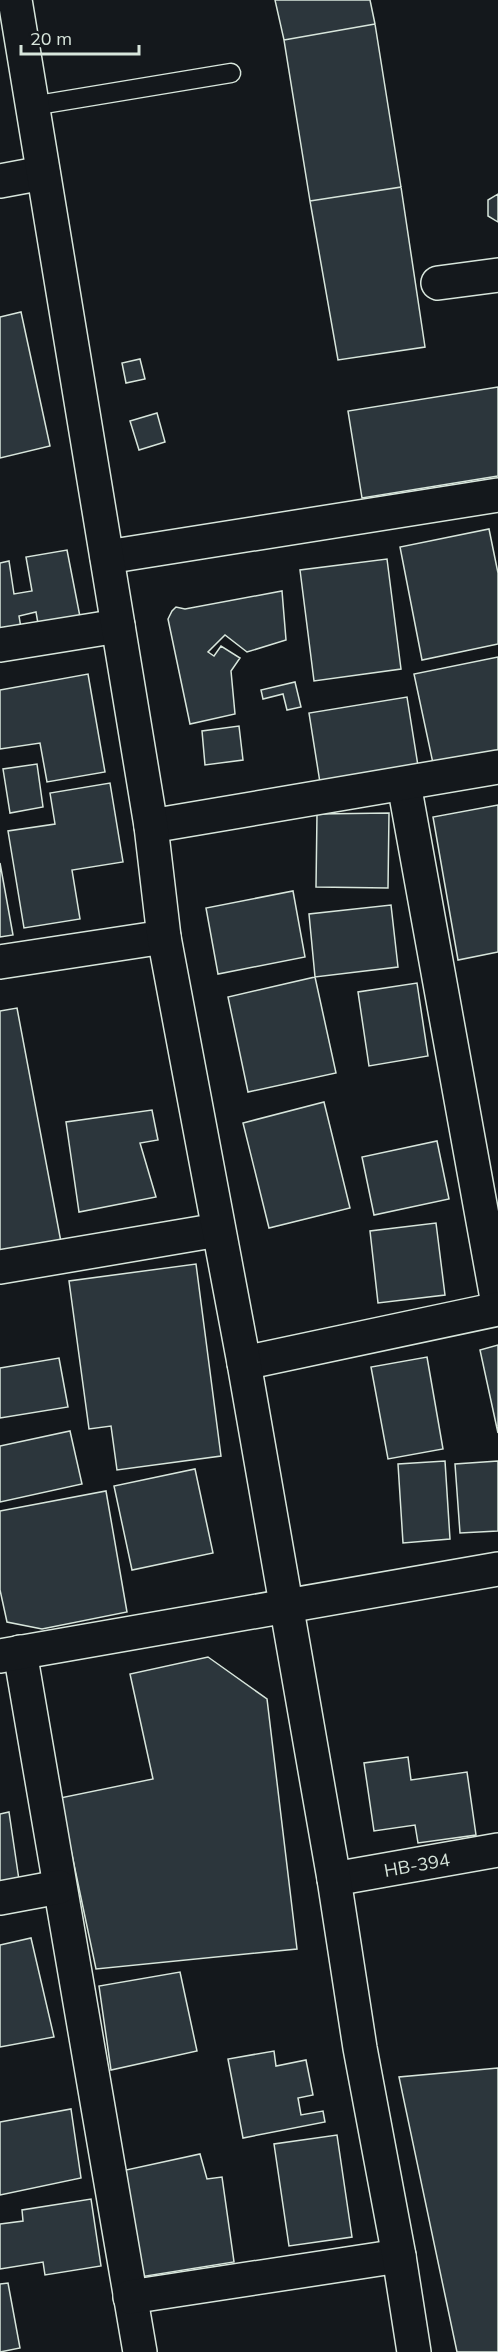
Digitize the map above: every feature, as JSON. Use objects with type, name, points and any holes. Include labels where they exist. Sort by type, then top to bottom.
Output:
[{"type":"street","points":[[15,0],[151,826],[164,937],[244,1363],[414,2352]]},
{"type":"street","points":[[0,181],[43,173]]},
{"type":"street","points":[[438,283],[498,275]]},
{"type":"street","points":[[107,556],[498,495]]},
{"type":"street","points":[[0,645],[118,626]]},
{"type":"street","points":[[151,826],[498,767]]},
{"type":"street","points":[[244,1363],[498,1306],[404,784]]},
{"type":"street","points":[[0,962],[164,937]]},
{"type":"street","points":[[0,1267],[218,1230]]},
{"type":"street","points":[[140,2352],[59,1887],[10,1654],[498,1569]]},
{"type":"street","name":"HB-394","points":[[334,1879],[498,1850]]},
{"type":"street","points":[[0,1898],[59,1887]]},
{"type":"street","points":[[130,2297],[399,2256]]},
{"type":"lane","points":[[32,106],[231,73]]},
{"type":"building","points":[[275,0],[370,0],[375,24],[284,40]]},
{"type":"building","points":[[375,24],[401,187],[310,201],[284,40]]},
{"type":"building","points":[[401,187],[425,347],[338,360],[310,201]]},
{"type":"building","points":[[498,194],[498,222],[488,216],[488,200]]},
{"type":"building","points":[[21,312],[50,446],[0,458],[0,317]]},
{"type":"building","points":[[140,359],[145,379],[126,383],[122,363]]},
{"type":"building","points":[[498,387],[498,476],[362,498],[348,411]]},
{"type":"building","points":[[157,413],[165,442],[139,450],[130,421]]},
{"type":"building","points":[[489,529],[498,573],[498,644],[422,660],[400,547]]},
{"type":"building","points":[[67,550],[82,627],[40,635],[36,612],[19,616],[23,640],[0,644],[0,563],[9,561],[14,594],[32,591],[26,557]]},
{"type":"building","points":[[387,559],[401,669],[314,681],[300,570]]},
{"type":"building","points":[[282,591],[286,640],[247,652],[225,635],[208,652],[214,656],[221,646],[240,658],[231,671],[235,714],[190,724],[168,619],[172,611],[176,607],[185,609]]},
{"type":"building","points":[[498,657],[498,754],[434,768],[414,674]]},
{"type":"building","points":[[88,674],[105,772],[47,782],[40,743],[0,749],[0,690]]},
{"type":"building","points":[[295,682],[301,707],[287,710],[283,694],[263,699],[261,690]]},
{"type":"building","points":[[407,697],[419,772],[321,789],[309,713]]},
{"type":"building","points":[[239,726],[243,760],[205,765],[202,731]]},
{"type":"building","points":[[37,764],[43,807],[10,813],[3,769]]},
{"type":"building","points":[[110,783],[123,862],[72,870],[80,919],[24,928],[8,831],[55,824],[50,793]]},
{"type":"building","points":[[498,805],[498,952],[458,960],[433,817]]},
{"type":"building","points":[[389,813],[388,888],[316,887],[317,814]]},
{"type":"building","points":[[0,863],[13,935],[0,937]]},
{"type":"building","points":[[293,891],[305,957],[218,974],[206,908]]},
{"type":"building","points":[[391,905],[398,967],[315,977],[309,914]]},
{"type":"building","points":[[315,977],[336,1073],[248,1092],[228,997]]},
{"type":"building","points":[[417,983],[428,1056],[369,1066],[358,992]]},
{"type":"building","points":[[17,1008],[61,1242],[0,1254],[0,1011]]},
{"type":"building","points":[[324,1102],[350,1208],[269,1228],[243,1123]]},
{"type":"building","points":[[152,1110],[158,1140],[140,1143],[156,1197],[79,1212],[66,1122]]},
{"type":"building","points":[[437,1141],[449,1199],[374,1215],[362,1157]]},
{"type":"building","points":[[436,1223],[445,1295],[378,1303],[370,1231]]},
{"type":"building","points":[[196,1264],[221,1456],[117,1470],[111,1426],[89,1429],[69,1281]]},
{"type":"building","points":[[498,1345],[498,1433],[480,1350]]},
{"type":"building","points":[[427,1357],[443,1449],[388,1459],[371,1367]]},
{"type":"building","points":[[59,1358],[68,1407],[0,1418],[0,1368]]},
{"type":"building","points":[[70,1431],[82,1484],[0,1502],[0,1446]]},
{"type":"building","points":[[445,1461],[450,1539],[403,1543],[398,1464]]},
{"type":"building","points":[[498,1461],[498,1531],[460,1533],[455,1464]]},
{"type":"building","points":[[195,1469],[213,1553],[132,1570],[114,1486]]},
{"type":"building","points":[[106,1491],[127,1612],[42,1629],[7,1622],[0,1590],[0,1511]]},
{"type":"building","points":[[208,1657],[267,1699],[297,1949],[96,1969],[60,1798],[153,1779],[130,1674]]},
{"type":"building","points":[[408,1757],[411,1780],[467,1772],[476,1835],[418,1843],[415,1825],[374,1831],[364,1763]]},
{"type":"building","points":[[9,1812],[19,1880],[0,1883],[0,1814]]},
{"type":"building","points":[[31,1938],[54,2037],[0,2047],[0,1945]]},
{"type":"building","points":[[180,1972],[197,2051],[111,2070],[99,1986]]},
{"type":"building","points":[[274,2051],[276,2066],[306,2060],[313,2095],[298,2098],[301,2115],[323,2111],[325,2122],[243,2138],[228,2059]]},
{"type":"building","points":[[498,2068],[498,2352],[457,2352],[399,2077]]},
{"type":"building","points":[[71,2109],[81,2178],[0,2195],[0,2122]]},
{"type":"building","points":[[337,2135],[352,2237],[289,2246],[274,2144]]},
{"type":"building","points":[[200,2154],[207,2179],[222,2177],[234,2262],[140,2277],[126,2170]]},
{"type":"building","points":[[91,2199],[101,2266],[45,2275],[43,2262],[0,2269],[0,2224],[23,2221],[22,2210]]},
{"type":"building","points":[[8,2283],[20,2348],[0,2352],[0,2284]]}]
